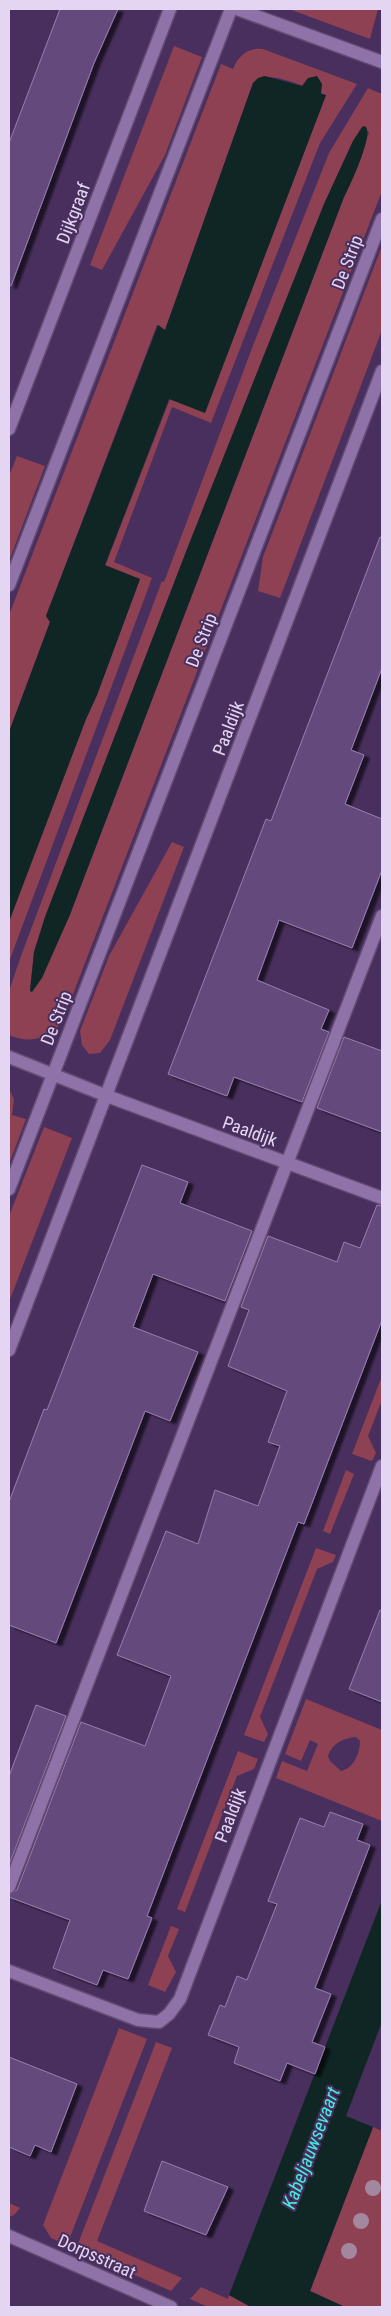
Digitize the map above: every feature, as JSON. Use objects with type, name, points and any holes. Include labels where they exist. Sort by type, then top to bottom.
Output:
[{"type":"street","name":"Dijkgraaf","points":[[9,429],[170,9]]},
{"type":"street","points":[[9,585],[231,9]]},
{"type":"street","points":[[237,9],[382,62]]},
{"type":"street","name":"De Strip","points":[[9,1189],[382,219]]},
{"type":"street","name":"Paaldijk","points":[[9,1350],[382,371]]},
{"type":"street","points":[[9,1887],[382,916]]},
{"type":"street","name":"De Strip","points":[[9,1057],[53,1074]]},
{"type":"street","name":"Paaldijk","points":[[53,1074],[106,1096],[382,1198]]},
{"type":"street","name":"Paaldijk","points":[[9,1971],[138,2020],[159,2022],[169,2014],[180,1999],[382,1466]]},
{"type":"street","name":"Dorpsstraat","points":[[9,2236],[172,2307]]},
{"type":"shaded area","points":[[289,9],[378,9],[370,39]]},
{"type":"shaded area","points":[[174,46],[202,57],[165,155],[102,270],[90,265]]},
{"type":"shaded area","points":[[253,49],[263,49],[357,84],[320,143],[211,423],[172,407],[114,562],[152,578],[9,962],[9,922],[11,914],[97,695],[140,579],[105,566],[170,399],[205,412],[326,95],[278,78],[268,77],[253,83],[165,330],[157,325],[46,616],[50,622],[9,732],[9,615],[221,64],[233,69],[244,53]]},
{"type":"shaded area","points":[[368,88],[382,94],[382,191],[65,1015],[61,1023],[49,1034],[34,1039],[17,1038],[9,1035],[9,991],[21,956],[162,581],[164,582],[254,343],[329,153]],"holes":[[[361,128],[369,132],[69,917],[30,991],[34,952],[45,917],[189,544],[324,204],[353,141]]]},
{"type":"shaded area","points":[[382,246],[382,330],[280,598],[258,591],[263,557]]},
{"type":"shaded area","points":[[17,456],[45,466],[9,561],[9,476]]},
{"type":"shaded area","points":[[172,842],[184,847],[110,1040],[100,1053],[89,1054],[82,1045],[80,1031],[109,956]]},
{"type":"shaded area","points":[[9,1089],[14,1099],[12,1115],[26,1119],[9,1164]]},
{"type":"shaded area","points":[[44,1127],[72,1138],[9,1302],[9,1216]]},
{"type":"shaded area","points":[[382,1376],[382,1400],[368,1436],[376,1453],[372,1461],[352,1454]]},
{"type":"shaded area","points":[[346,1470],[354,1474],[330,1534],[323,1531]]},
{"type":"shaded area","points":[[316,1548],[336,1555],[333,1562],[317,1569],[260,1717],[268,1734],[264,1742],[244,1735]]},
{"type":"shaded area","points":[[306,1699],[382,1730],[382,1821],[276,1778],[282,1761],[307,1771],[318,1744],[310,1740],[301,1761],[285,1754]],"holes":[[[356,1737],[360,1741],[359,1750],[349,1767],[341,1771],[330,1761],[328,1756],[330,1751],[339,1742]]]},
{"type":"shaded area","points":[[238,1751],[258,1759],[254,1769],[237,1776],[185,1912],[177,1909]]},
{"type":"shaded area","points":[[171,1926],[179,1929],[168,1956],[176,1972],[165,1992],[148,1985]]},
{"type":"shaded area","points":[[119,2028],[147,2039],[67,2245],[51,2238],[43,2225]]},
{"type":"shaded area","points":[[156,2042],[172,2048],[97,2241],[182,2278],[171,2291],[76,2249]]},
{"type":"shaded area","points":[[373,2127],[382,2131],[382,2307],[345,2307],[310,2291]]},
{"type":"shaded area","points":[[9,2203],[20,2208],[14,2215],[9,2217]]},
{"type":"shaded area","points":[[201,2287],[228,2299],[229,2295],[251,2307],[208,2307],[190,2299]]},
{"type":"water","points":[[265,76],[302,86],[308,78],[317,76],[322,84],[321,94],[326,95],[205,413],[169,399],[105,565],[140,579],[9,922],[9,732],[50,622],[46,616],[158,325],[165,330],[253,83],[258,78]]},
{"type":"water","points":[[363,126],[366,127],[367,132],[360,161],[344,197],[69,917],[42,978],[32,992],[30,991],[34,952],[45,917],[189,544],[324,204],[353,141]]},
{"type":"water","name":"Kabeljauwsevaart","points":[[382,1900],[382,2022],[346,2116],[373,2127],[310,2291],[345,2307],[251,2307],[229,2295]]},
{"type":"building","points":[[60,9],[118,9],[94,63],[11,286],[9,285],[9,143]]},
{"type":"building","points":[[380,537],[382,538],[382,668],[351,750],[364,755],[345,804],[382,819],[382,870],[352,948],[279,920],[257,980],[329,1010],[321,1029],[329,1032],[302,1102],[234,1077],[227,1096],[168,1074],[266,819],[271,821]]},
{"type":"building","points":[[344,1037],[382,1051],[382,1132],[317,1108]]},
{"type":"building","points":[[142,1165],[188,1182],[180,1203],[252,1231],[225,1301],[153,1274],[133,1327],[198,1352],[170,1421],[145,1411],[56,1643],[9,1625],[9,1502],[44,1409],[47,1410]]},
{"type":"building","points":[[377,1205],[382,1206],[382,1320],[304,1524],[298,1522],[147,1916],[152,1918],[128,1979],[103,1970],[97,1985],[53,1968],[70,1920],[9,1897],[9,1895],[17,1890],[81,1722],[145,1746],[171,1676],[117,1655],[166,1531],[198,1544],[215,1490],[258,1506],[280,1446],[268,1442],[287,1391],[228,1366],[249,1310],[241,1307],[268,1236],[337,1262],[344,1242],[360,1248]]},
{"type":"building","points":[[380,1610],[382,1611],[382,1702],[349,1689]]},
{"type":"building","points":[[36,1705],[66,1716],[9,1865],[9,1776]]},
{"type":"building","points":[[330,1812],[363,1824],[357,1840],[370,1845],[315,1988],[331,1994],[312,2042],[325,2047],[315,2074],[287,2063],[280,2081],[234,2063],[239,2047],[208,2035],[220,2005],[225,2007],[237,1976],[247,1980],[277,1904],[268,1901],[300,1818],[324,1827]]},
{"type":"building","points":[[9,2057],[77,2084],[51,2152],[35,2145],[30,2156],[9,2147]]},
{"type":"building","points":[[162,2161],[228,2187],[206,2235],[144,2211]]}]
